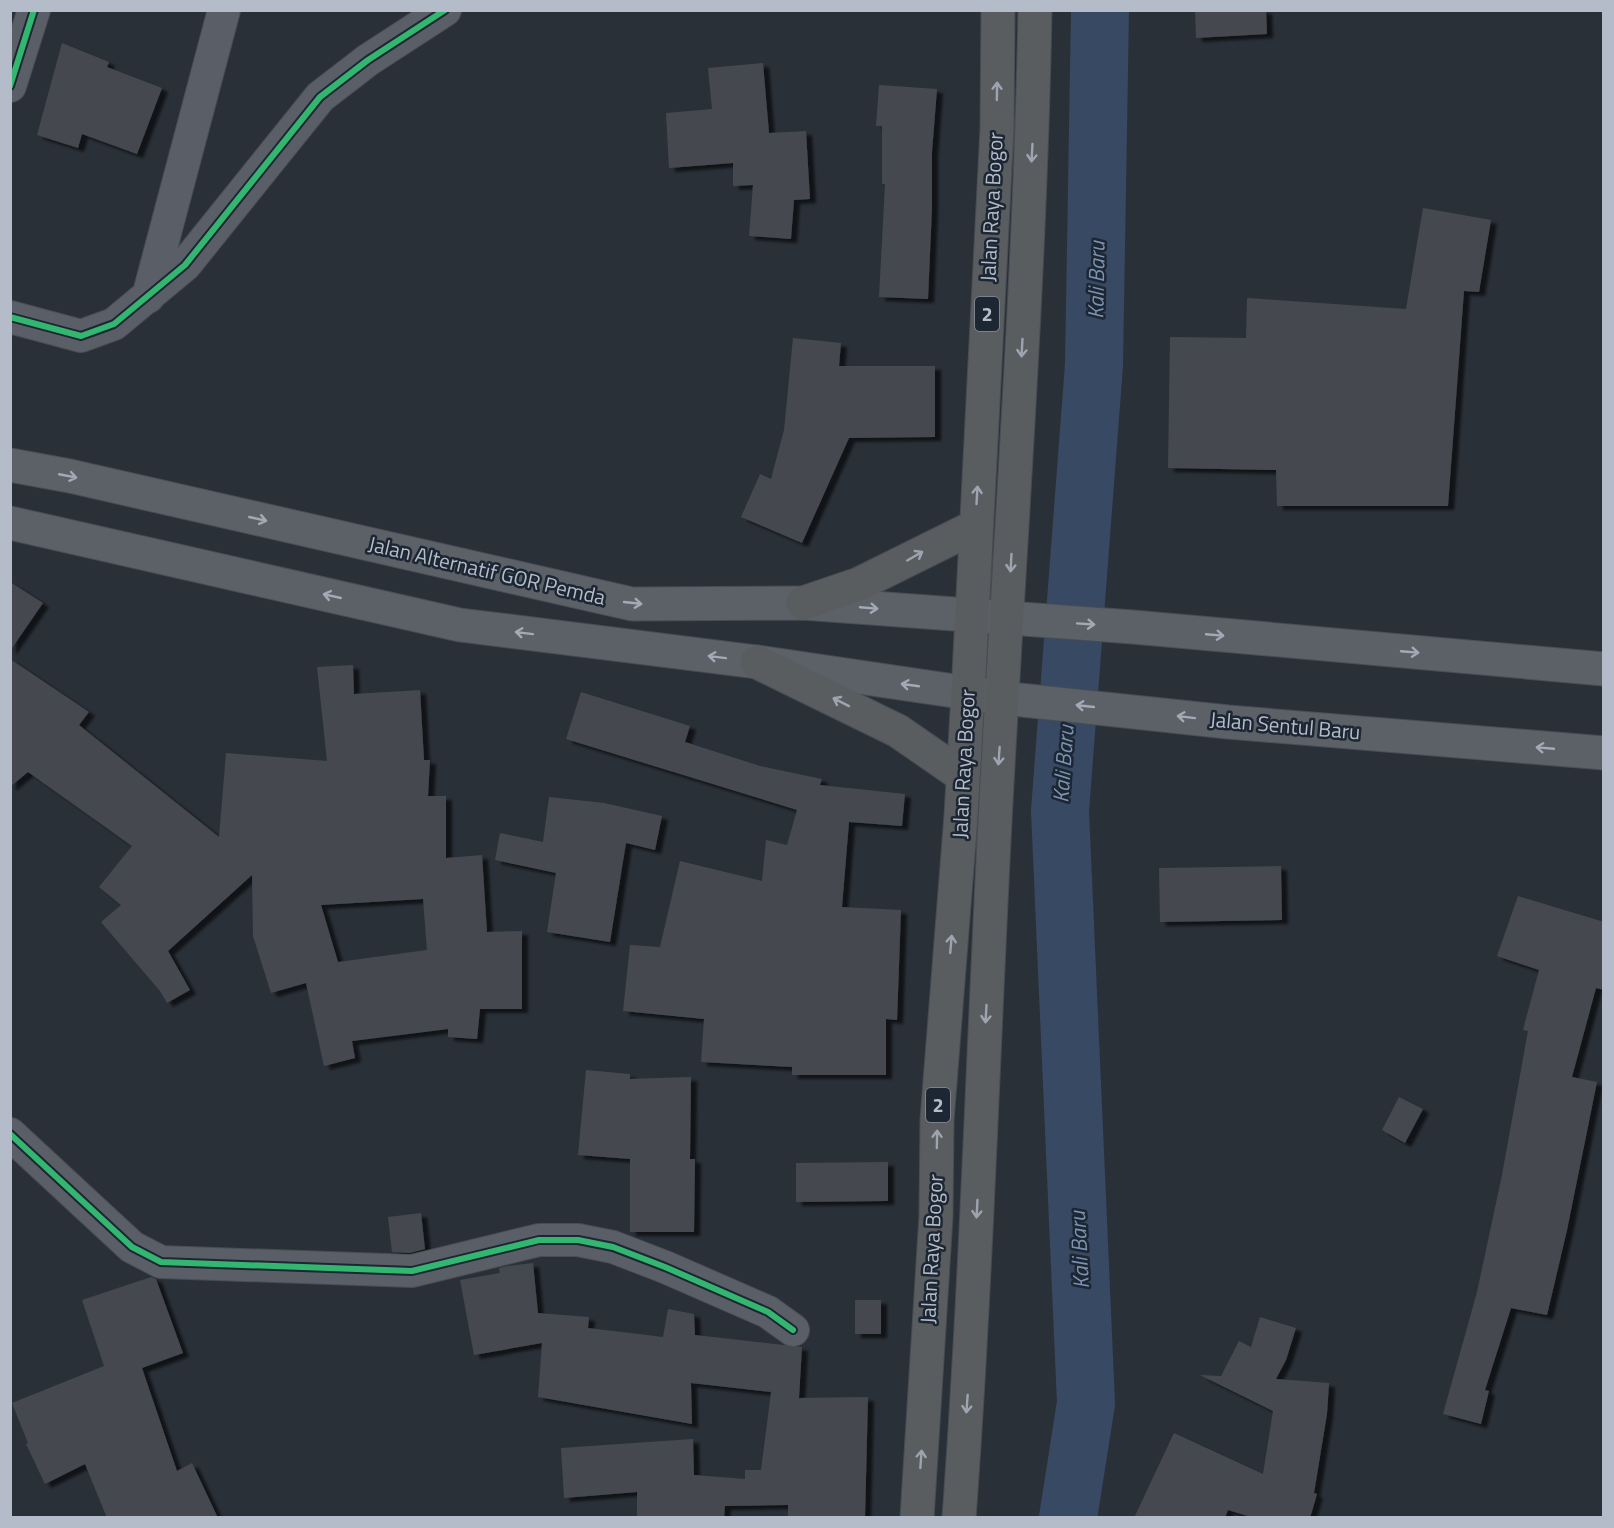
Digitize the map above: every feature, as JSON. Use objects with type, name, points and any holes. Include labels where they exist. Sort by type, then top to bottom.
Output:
[{"type":"highway","name":"Jalan Raya Bogor","points":[[917,1518],[936,1216],[937,1120],[968,694],[974,527],[997,129],[998,10]]},
{"type":"highway","name":"Jalan Raya Bogor","points":[[959,1518],[1013,699],[1023,620],[1035,10]]},
{"type":"highway","points":[[803,603],[859,584],[974,527]]},
{"type":"highway","points":[[757,662],[898,731],[963,776]]},
{"type":"main road","name":"Jalan Alternatif GOR Pemda","points":[[10,465],[70,476],[632,604],[803,603],[972,616]]},
{"type":"main road","points":[[10,523],[460,625],[757,662],[968,694]]},
{"type":"main road","points":[[972,616],[1133,627],[1604,669]]},
{"type":"main road","name":"Jalan Sentul Baru","points":[[968,694],[1240,723],[1604,753]]},
{"type":"street","points":[[10,86],[34,10]]},
{"type":"street","points":[[148,297],[224,10]]},
{"type":"street","points":[[10,316],[81,336],[114,324],[185,265],[320,97],[368,60],[445,10]]},
{"type":"street","points":[[10,1134],[132,1247],[161,1262],[412,1271],[539,1240],[578,1240],[613,1247],[665,1267],[768,1312],[793,1330]]},
{"type":"building","points":[[1195,10],[1266,10],[1267,34],[1196,38]]},
{"type":"building","points":[[62,43],[109,62],[107,67],[162,88],[137,154],[82,134],[78,148],[37,135]]},
{"type":"building","points":[[763,63],[769,133],[806,131],[810,199],[794,200],[791,239],[749,236],[753,185],[733,186],[733,163],[669,168],[666,113],[712,109],[708,68]]},
{"type":"building","points":[[879,85],[937,89],[932,152],[928,299],[879,297],[885,184],[882,184],[882,126],[876,126]]},
{"type":"building","points":[[1423,208],[1491,220],[1479,292],[1464,291],[1448,506],[1277,506],[1276,470],[1168,468],[1170,337],[1246,338],[1247,298],[1406,309]]},
{"type":"building","points":[[793,338],[841,343],[839,366],[935,366],[935,437],[849,438],[802,543],[741,517],[760,474],[771,479],[784,430]]},
{"type":"building","points":[[10,582],[43,603],[10,651]]},
{"type":"building","points":[[10,659],[89,712],[79,725],[219,837],[226,753],[327,761],[317,667],[353,665],[354,694],[420,690],[424,760],[430,760],[428,796],[446,796],[446,858],[482,855],[487,932],[522,931],[522,1009],[480,1009],[477,1039],[448,1037],[448,1029],[352,1041],[355,1058],[324,1066],[306,983],[271,993],[253,936],[252,875],[168,951],[190,990],[167,1003],[160,991],[101,922],[121,905],[99,887],[132,846],[28,772],[10,787]],"holes":[[[423,899],[427,950],[338,962],[321,905]]]},
{"type":"building","points":[[581,692],[690,726],[685,742],[760,766],[822,779],[820,785],[905,794],[902,826],[849,822],[842,907],[901,910],[897,1020],[886,1019],[886,1075],[792,1075],[792,1067],[701,1062],[704,1019],[623,1011],[630,945],[660,947],[680,861],[762,881],[766,840],[787,845],[797,810],[566,739]]},
{"type":"building","points":[[549,797],[604,803],[662,816],[655,850],[626,843],[610,942],[547,932],[556,873],[495,860],[500,833],[543,842]]},
{"type":"building","points":[[1281,866],[1282,920],[1160,922],[1159,868]]},
{"type":"building","points":[[1518,896],[1604,922],[1604,990],[1596,988],[1572,1077],[1597,1082],[1547,1315],[1511,1308],[1485,1390],[1489,1391],[1481,1424],[1443,1414],[1477,1292],[1502,1175],[1528,1031],[1523,1030],[1539,970],[1497,956]]},
{"type":"building","points":[[586,1070],[630,1074],[630,1079],[691,1077],[690,1159],[695,1159],[694,1232],[630,1232],[630,1159],[578,1155]]},
{"type":"building","points":[[1399,1097],[1423,1109],[1405,1143],[1382,1130]]},
{"type":"building","points":[[888,1162],[888,1201],[796,1202],[796,1163]]},
{"type":"building","points":[[421,1213],[425,1249],[410,1253],[392,1252],[388,1217]]},
{"type":"building","points":[[533,1263],[538,1313],[589,1317],[588,1328],[663,1337],[668,1309],[694,1314],[695,1335],[802,1347],[799,1398],[868,1397],[865,1518],[788,1518],[788,1505],[725,1506],[724,1518],[637,1518],[637,1492],[564,1498],[561,1448],[693,1439],[694,1475],[745,1479],[745,1470],[761,1470],[771,1392],[691,1383],[692,1424],[538,1397],[542,1343],[474,1355],[460,1280],[500,1273],[499,1268],[507,1266]]},
{"type":"building","points":[[151,1277],[156,1279],[183,1353],[142,1368],[177,1471],[192,1463],[218,1518],[107,1518],[85,1464],[45,1484],[26,1444],[28,1443],[12,1403],[104,1366],[82,1300]]},
{"type":"building","points":[[855,1300],[881,1300],[881,1334],[855,1334]]},
{"type":"building","points":[[1260,1317],[1296,1328],[1286,1360],[1276,1379],[1329,1383],[1327,1414],[1314,1493],[1317,1494],[1310,1518],[1254,1518],[1228,1510],[1225,1518],[1134,1518],[1174,1433],[1263,1474],[1273,1411],[1200,1375],[1221,1376],[1239,1341],[1251,1347]]},
{"type":"waterway","name":"Kali Baru","points":[[1068,1518],[1086,1403],[1060,811],[1094,365],[1100,10]]},
{"type":"cycle path","points":[[10,86],[34,10]]},
{"type":"cycle path","points":[[10,317],[81,336],[114,324],[185,265],[320,97],[368,60],[445,10]]},
{"type":"cycle path","points":[[10,1134],[132,1247],[161,1262],[412,1271],[539,1240],[578,1240],[613,1247],[665,1267],[768,1312],[793,1330]]}]
